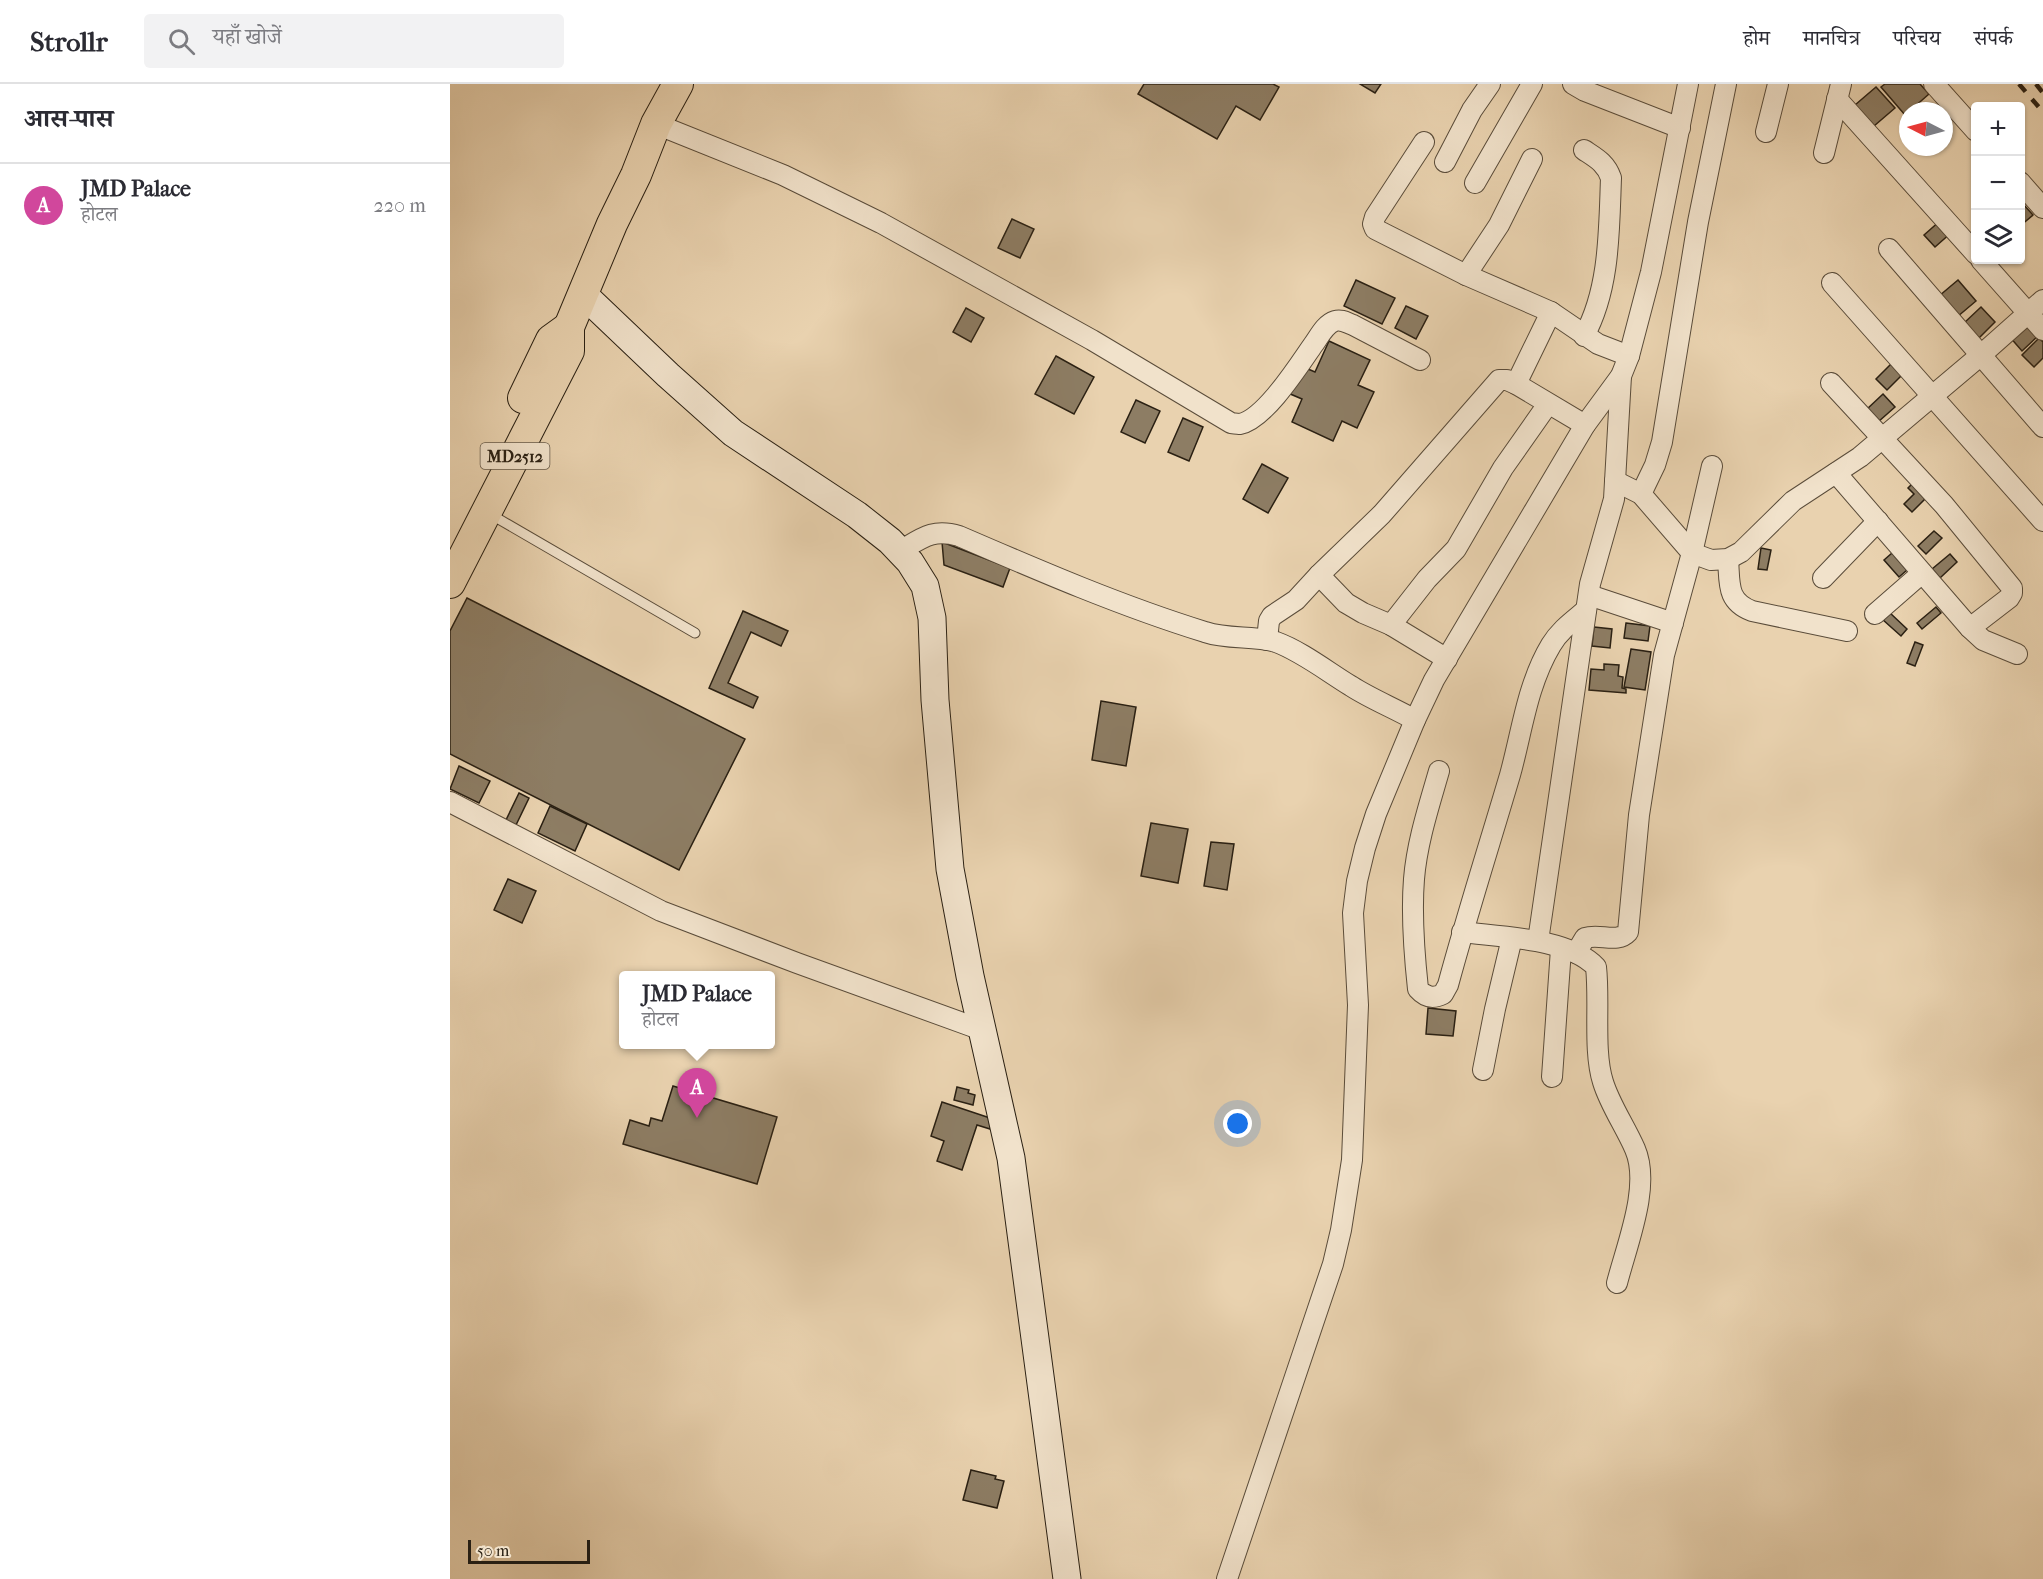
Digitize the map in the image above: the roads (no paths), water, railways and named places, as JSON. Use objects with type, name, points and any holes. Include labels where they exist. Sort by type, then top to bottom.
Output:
[{"type":"main road","name":"MD2512","points":[[450,583],[569,351],[569,327],[656,124],[678,84]]},
{"type":"main road","name":"MD2512","points":[[450,547],[483,485],[551,340],[569,327]]},
{"type":"street","points":[[1445,162],[1472,110],[1490,84]]},
{"type":"street","points":[[1474,183],[1532,84]]},
{"type":"street","points":[[1573,84],[1585,91],[1600,89],[1680,128]]},
{"type":"street","points":[[1227,1579],[1333,1264],[1341,1230],[1352,1160],[1358,1005],[1353,913],[1357,881],[1365,848],[1376,814],[1415,720],[1447,658],[1585,425],[1621,376],[1629,356],[1651,272],[1688,84]]},
{"type":"street","points":[[1641,494],[1655,465],[1662,442],[1698,222],[1726,84]]},
{"type":"street","points":[[1766,132],[1778,84]]},
{"type":"street","points":[[1934,84],[1971,125]]},
{"type":"street","points":[[1824,153],[1839,92]]},
{"type":"street","points":[[1839,92],[1971,248]]},
{"type":"street","points":[[656,124],[783,175],[881,223],[1092,340],[1231,423],[1240,424],[1251,418],[1272,399],[1323,331],[1335,321],[1353,325],[1420,360]]},
{"type":"street","points":[[1424,142],[1375,217],[1373,224],[1375,228],[1466,275],[1559,317],[1598,344],[1629,356]]},
{"type":"street","points":[[1584,150],[1608,168],[1611,178],[1606,258],[1599,296],[1591,324],[1584,336]]},
{"type":"street","points":[[1466,275],[1499,225],[1532,159]]},
{"type":"street","points":[[2025,188],[2043,208]]},
{"type":"street","points":[[1889,249],[2043,426]]},
{"type":"street","points":[[1986,264],[2036,306],[2043,330]]},
{"type":"street","points":[[1832,283],[2043,521]]},
{"type":"street","points":[[584,295],[668,375],[734,433],[857,515],[900,551],[925,586],[932,618],[935,700],[950,869],[982,1030],[1011,1158],[1067,1579]]},
{"type":"street","points":[[1615,481],[1641,494],[1692,553],[1711,560],[1728,559],[1741,552],[1793,501],[1860,457],[2036,306]]},
{"type":"street","points":[[1511,382],[1559,317]]},
{"type":"street","points":[[1538,941],[1588,602],[1614,499],[1621,376]]},
{"type":"street","points":[[1268,630],[1275,613],[1296,600],[1382,514],[1499,380],[1511,382],[1585,425]]},
{"type":"street","points":[[1831,383],[1944,505],[2012,588],[2009,598],[1970,628]]},
{"type":"street","points":[[1391,624],[1426,579],[1456,549],[1468,532],[1503,468],[1548,404]]},
{"type":"street","points":[[1552,1077],[1568,951],[1591,936],[1617,938],[1623,937],[1628,932],[1639,815],[1664,655],[1692,553],[1712,466]]},
{"type":"street","points":[[1836,472],[1970,628],[1983,640],[2017,654]]},
{"type":"street","points":[[1823,578],[1878,521]]},
{"type":"street","points":[[900,551],[934,533],[946,532],[1140,610],[1206,633],[1237,639],[1268,630]]},
{"type":"street","points":[[1728,559],[1731,594],[1741,607],[1847,631]]},
{"type":"street","points":[[1875,614],[1922,573]]},
{"type":"street","points":[[1319,575],[1346,603],[1363,613],[1391,624],[1447,658]]},
{"type":"street","points":[[1588,602],[1673,623]]},
{"type":"street","points":[[1439,771],[1424,824],[1414,877],[1412,928],[1418,989],[1423,995],[1431,998],[1443,994],[1448,986],[1510,774],[1530,696],[1541,666],[1552,644],[1588,602]]},
{"type":"street","points":[[1268,630],[1290,648],[1354,688],[1415,720]]},
{"type":"street","points":[[450,802],[661,910],[797,963],[982,1030]]},
{"type":"street","points":[[1462,932],[1538,941],[1589,960],[1596,967],[1599,1065],[1603,1083],[1635,1150],[1640,1169],[1641,1187],[1617,1283]]},
{"type":"street","points":[[1483,1070],[1512,938]]},
{"type":"lane","points":[[487,512],[695,633]]},
{"type":"railway","points":[[2019,84],[2043,112]]},
{"type":"railway","points":[[2036,84],[2043,93]]},
{"type":"place","name":"JMD Palace","points":[[697,1118]]}]
